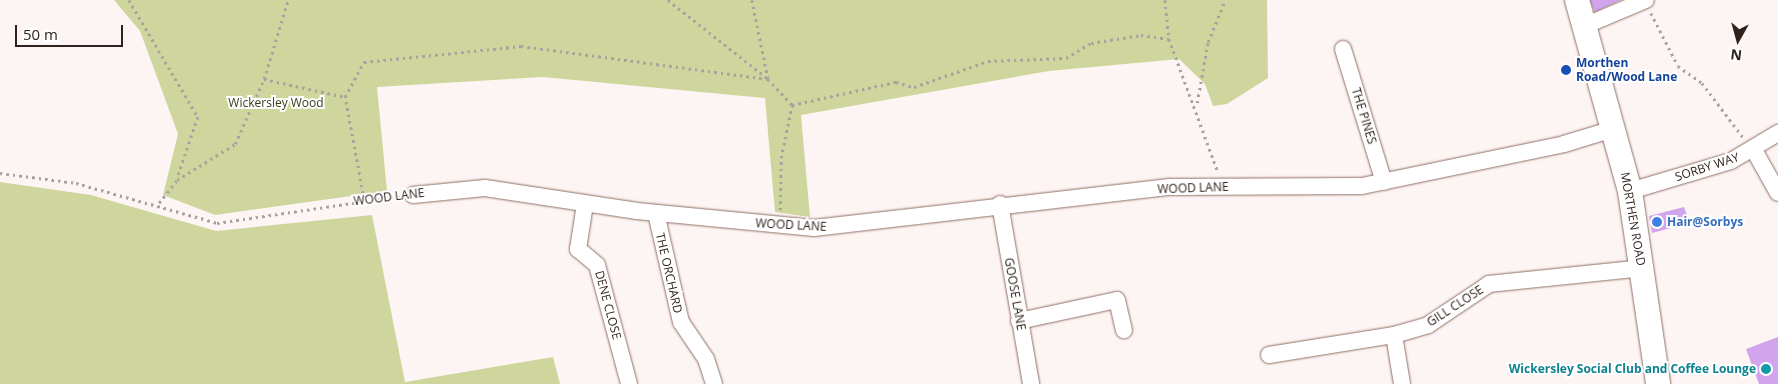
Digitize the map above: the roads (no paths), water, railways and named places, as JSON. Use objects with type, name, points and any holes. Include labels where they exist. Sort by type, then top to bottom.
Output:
[{"type":"main road","name":"MORTHEN ROAD","points":[[1577,0],[1630,191],[1643,268],[1658,384]]},
{"type":"street","points":[[1584,26],[1646,0]]},
{"type":"street","name":"THE PINES","points":[[1344,49],[1384,182]]},
{"type":"street","name":"WOOD LANE","points":[[414,195],[486,188],[656,214],[778,226],[851,226],[1000,204],[1223,187],[1335,188],[1384,182],[1564,144],[1613,129]]},
{"type":"street","name":"SORBY WAY","points":[[1630,191],[1754,150],[1778,133]]},
{"type":"street","points":[[1754,150],[1778,193]]},
{"type":"street","name":"DENE CLOSE","points":[[585,204],[578,248],[597,265],[628,384]]},
{"type":"street","name":"GOOSE LANE","points":[[1000,204],[1031,384]]},
{"type":"street","name":"THE ORCHARD","points":[[656,214],[681,322],[706,358],[714,384]]},
{"type":"street","name":"GILL CLOSE","points":[[1270,354],[1394,335],[1428,325],[1489,284],[1643,268]]},
{"type":"street","points":[[1019,321],[1117,300],[1124,330]]},
{"type":"street","points":[[1394,335],[1402,384]]},
{"type":"place","name":"Morthen Road/Wood Lane","points":[[1566,70]]},
{"type":"place","name":"Hair@Sorbys","points":[[1657,222]]},
{"type":"place","name":"Wickersley Social Club and Coffee Lounge","points":[[1766,369]]},
{"type":"park label","name":"Wickersley Wood","points":[[276,103]]}]
